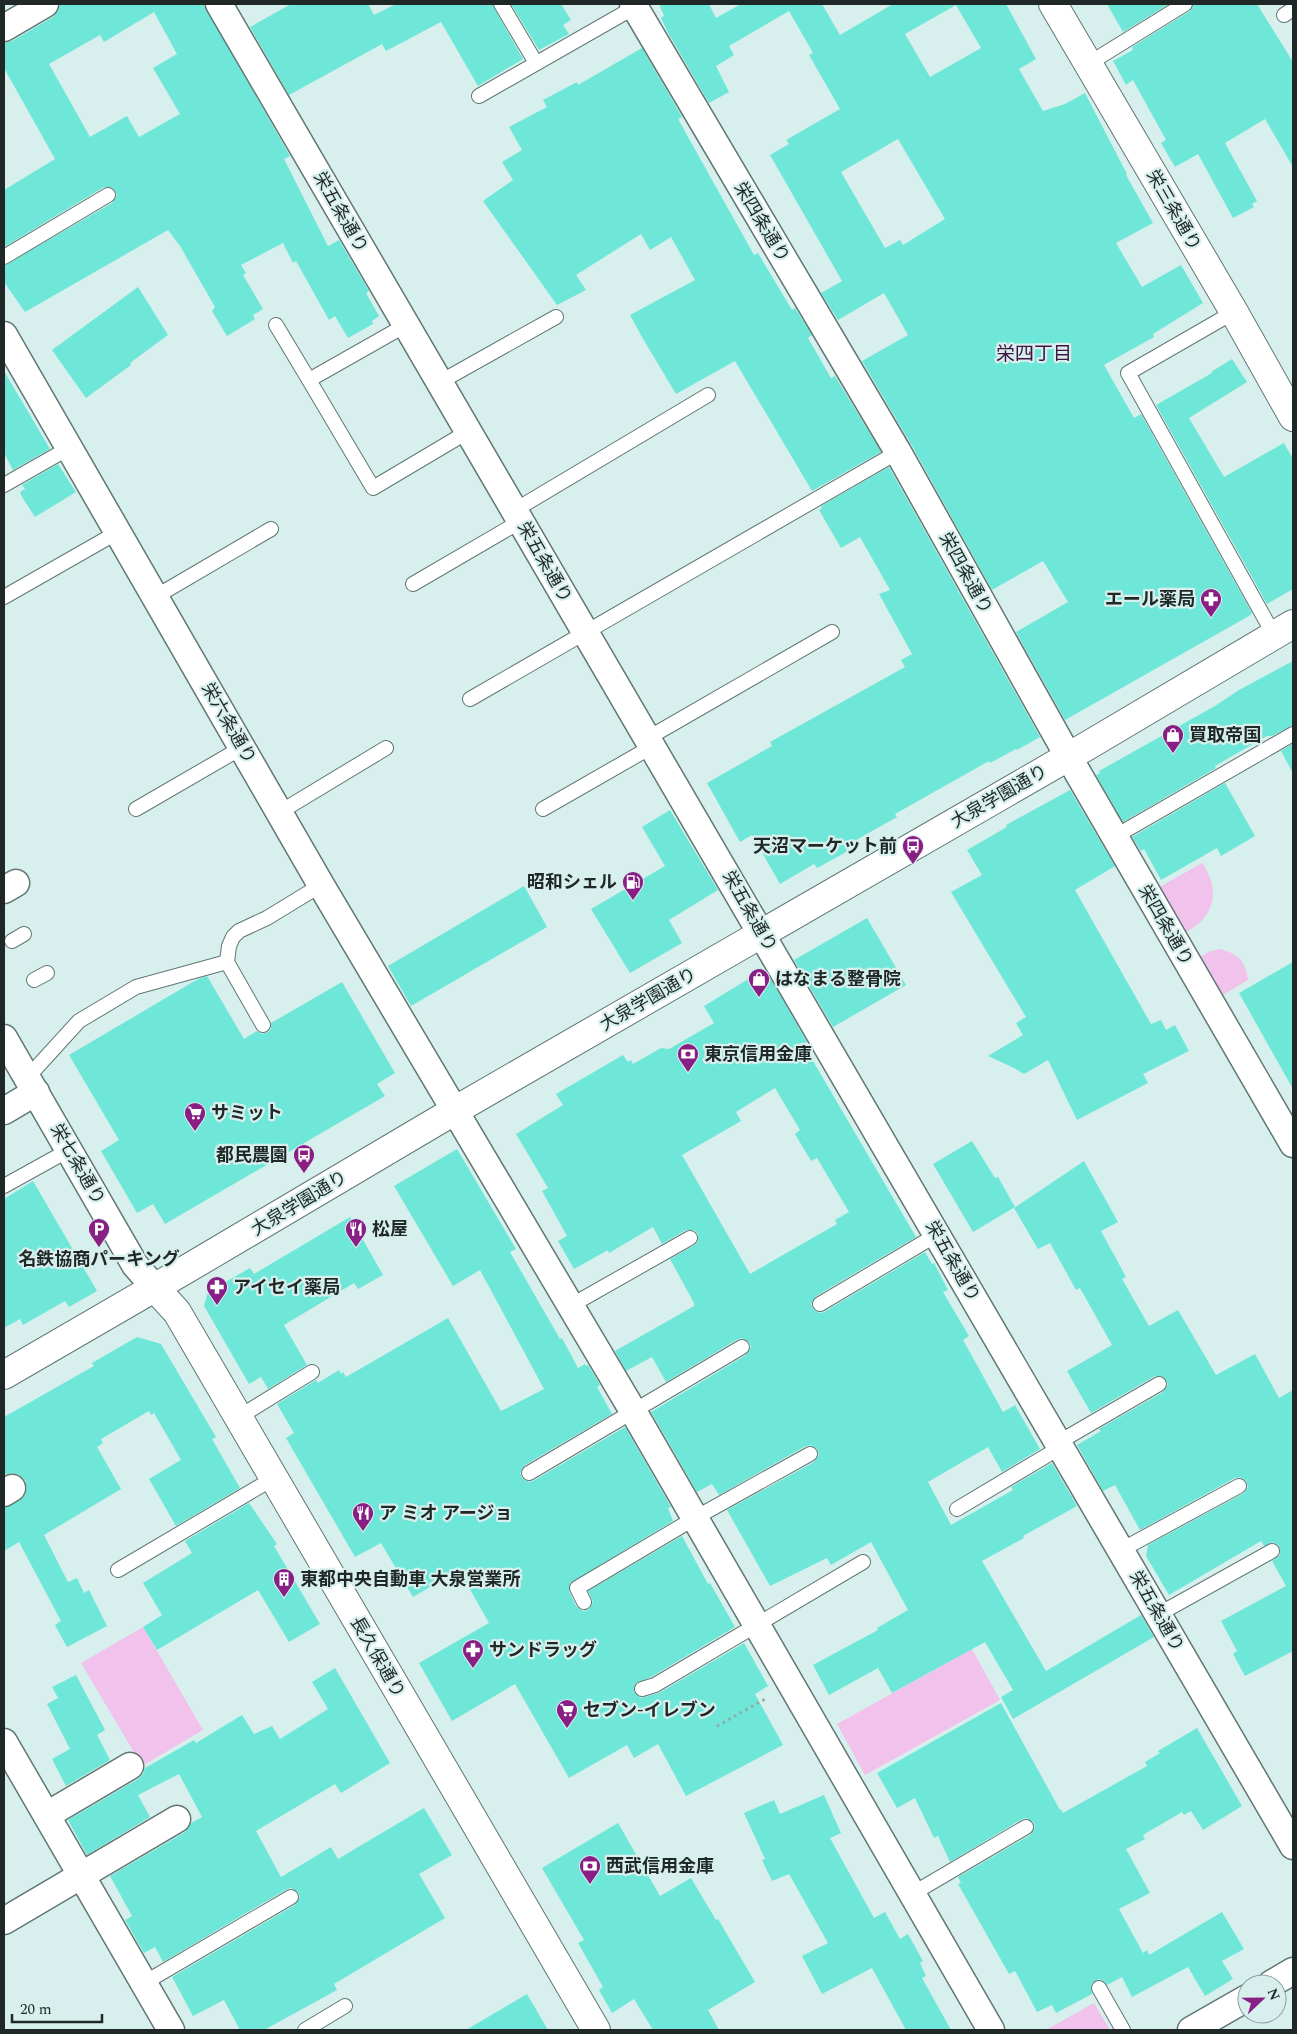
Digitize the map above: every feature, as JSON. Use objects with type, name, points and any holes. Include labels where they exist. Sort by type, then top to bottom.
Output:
[{"type":"street","points":[[4,28],[45,4]]},
{"type":"street","name":"栄五条通り","points":[[219,4],[938,1234],[1293,1846]]},
{"type":"street","name":"栄三条通り","points":[[1053,4],[1234,312],[1293,417]]},
{"type":"street","name":"栄四条通り","points":[[634,6],[898,452],[1114,837],[1293,1144]]},
{"type":"street","name":"栄六条通り","points":[[4,335],[321,885],[633,1412],[991,2030]]},
{"type":"street","name":"大泉学園通り","points":[[4,1375],[1284,629]]},
{"type":"street","name":"栄七条通り","points":[[4,1038],[135,1265],[155,1288]]},
{"type":"street","points":[[4,1111],[31,1085]]},
{"type":"street","name":"長久保通り","points":[[155,1288],[177,1312],[596,2030]]},
{"type":"street","points":[[4,1742],[12,1773],[47,1815],[171,2030]]},
{"type":"street","points":[[47,1815],[130,1766]]},
{"type":"street","points":[[4,1921],[177,1819]]},
{"type":"street","points":[[1191,2030],[1237,2004]]},
{"type":"lane","points":[[501,4],[536,63]]},
{"type":"lane","points":[[1088,64],[1185,4]]},
{"type":"lane","points":[[479,96],[634,6]]},
{"type":"lane","points":[[4,257],[108,195]]},
{"type":"lane","points":[[1234,312],[1128,373],[1284,629]]},
{"type":"lane","points":[[440,382],[556,317]]},
{"type":"lane","points":[[276,325],[373,488],[469,432]]},
{"type":"lane","points":[[308,380],[406,325]]},
{"type":"lane","points":[[413,584],[708,395]]},
{"type":"lane","points":[[4,485],[69,448]]},
{"type":"lane","points":[[470,699],[898,452]]},
{"type":"lane","points":[[155,597],[271,529]]},
{"type":"lane","points":[[4,597],[118,532]]},
{"type":"lane","points":[[543,809],[832,632]]},
{"type":"lane","points":[[1114,837],[1293,734]]},
{"type":"lane","points":[[136,809],[242,747]]},
{"type":"lane","points":[[280,812],[386,748]]},
{"type":"lane","points":[[263,1025],[227,962],[233,937],[239,931],[267,918],[321,885]]},
{"type":"lane","points":[[31,1085],[79,1021],[136,987],[227,962]]},
{"type":"lane","points":[[34,980],[47,973]]},
{"type":"lane","points":[[4,1186],[69,1150]]},
{"type":"lane","points":[[820,1304],[938,1234]]},
{"type":"lane","points":[[570,1306],[690,1238]]},
{"type":"lane","points":[[529,1473],[742,1347]]},
{"type":"lane","points":[[239,1417],[312,1372]]},
{"type":"lane","points":[[957,1509],[1159,1384]]},
{"type":"lane","points":[[584,1602],[577,1588],[695,1518],[810,1454]]},
{"type":"lane","points":[[118,1570],[274,1478]]},
{"type":"lane","points":[[1121,1550],[1239,1486]]},
{"type":"lane","points":[[1159,1614],[1272,1551]]},
{"type":"lane","points":[[642,1689],[655,1684],[863,1562]]},
{"type":"lane","points":[[912,1894],[1026,1827]]},
{"type":"lane","points":[[144,1983],[291,1897]]},
{"type":"lane","points":[[1099,1988],[1123,2030]]},
{"type":"lane","points":[[305,2030],[346,2006]]},
{"type":"path","points":[[717,1726],[791,1684]]},
{"type":"shaded area","points":[[1202,863],[1212,883],[1212,902],[1209,911],[1203,919],[1185,933],[1158,888]]},
{"type":"shaded area","points":[[1219,949],[1231,953],[1240,959],[1247,973],[1248,980],[1221,996],[1199,958],[1208,952]]},
{"type":"shaded area","points":[[143,1627],[203,1730],[142,1766],[81,1663]]},
{"type":"shaded area","points":[[972,1649],[1000,1700],[865,1775],[837,1724]]},
{"type":"shaded area","points":[[1094,2003],[1110,2030],[1046,2030]]},
{"type":"building","points":[[60,4],[203,4],[290,156],[284,159],[328,246],[339,240],[369,291],[366,293],[379,316],[372,321],[373,324],[348,338],[335,316],[329,320],[296,261],[293,263],[283,243],[241,265],[246,273],[243,275],[263,309],[253,315],[255,319],[227,336],[212,311],[215,307],[180,246],[168,230],[25,312],[4,282],[4,266],[112,203],[117,195],[113,188],[104,187],[4,247],[4,190],[55,159],[4,68],[4,43],[12,41],[53,17],[58,11]],"holes":[[[154,12],[177,54],[153,68],[180,114],[139,137],[127,116],[90,137],[49,64],[100,35],[104,42]]]},
{"type":"building","points":[[291,4],[368,4],[374,15],[396,4],[492,4],[523,59],[478,86],[441,22],[386,51],[382,44],[289,95],[250,27]]},
{"type":"building","points":[[511,4],[561,4],[571,20],[563,25],[569,34],[539,50]]},
{"type":"building","points":[[659,4],[709,4],[716,18],[741,4],[822,4],[840,35],[893,4],[1006,4],[1036,59],[1019,69],[1043,111],[1065,104],[1085,93],[1126,175],[1153,223],[1116,243],[1142,287],[1181,265],[1203,303],[1153,334],[1154,337],[1104,365],[1134,418],[1141,414],[1252,613],[1249,616],[1065,720],[1016,632],[1068,602],[1043,561],[992,590],[911,444],[862,361],[908,335],[884,293],[838,320],[821,293],[842,281],[770,155],[789,144],[786,140],[840,109],[809,55],[813,53],[789,11],[729,46],[734,55],[716,66],[729,92],[709,103],[668,33],[661,18],[664,16]],"holes":[[[956,5],[981,48],[930,77],[905,34]],[[898,139],[945,219],[903,245],[900,240],[885,248],[841,172]]]},
{"type":"building","points":[[1107,4],[1169,4],[1123,32]]},
{"type":"building","points":[[1194,4],[1257,4],[1293,62],[1293,167],[1265,119],[1225,143],[1257,201],[1252,204],[1254,207],[1233,218],[1198,154],[1175,167],[1161,143],[1166,140],[1133,80],[1126,85],[1113,61],[1133,50],[1132,47],[1190,11]]},
{"type":"building","points":[[642,48],[682,117],[678,119],[754,255],[758,253],[792,310],[795,308],[812,335],[808,338],[831,378],[835,376],[881,452],[812,491],[735,361],[676,394],[642,337],[630,315],[695,280],[671,237],[650,250],[641,234],[576,275],[586,290],[557,305],[483,201],[513,180],[502,162],[522,150],[509,127],[547,107],[543,100],[577,82],[578,85]]},
{"type":"building","points":[[138,287],[168,335],[86,398],[52,350]]},
{"type":"building","points":[[1232,359],[1247,382],[1189,418],[1224,477],[1284,443],[1293,459],[1293,589],[1267,604],[1156,405],[1212,373]]},
{"type":"building","points":[[4,371],[50,449],[13,470],[4,453]]},
{"type":"building","points":[[58,464],[76,492],[35,517],[22,497],[20,492],[25,489],[22,485]]},
{"type":"building","points":[[889,467],[1040,737],[990,763],[989,761],[895,814],[897,817],[858,839],[861,844],[817,868],[814,864],[780,884],[752,835],[740,842],[707,783],[772,746],[770,742],[905,667],[901,660],[912,654],[879,594],[890,590],[860,537],[841,548],[819,510],[822,508],[821,506]]},
{"type":"building","points":[[1293,661],[1293,725],[1272,736],[1267,736],[1123,822],[1096,775],[1100,773],[1099,771]]},
{"type":"building","points":[[1293,744],[1293,773],[1281,751]]},
{"type":"building","points":[[1225,783],[1255,836],[1221,856],[1217,848],[1161,880],[1144,849],[1141,851],[1132,837]]},
{"type":"building","points":[[1070,790],[1115,866],[1075,890],[1151,1024],[1161,1020],[1166,1030],[1175,1025],[1189,1051],[1143,1074],[1148,1083],[1077,1120],[1048,1060],[1024,1074],[988,1056],[1023,1035],[1016,1023],[1026,1017],[951,892],[982,875],[967,850],[1007,827],[1006,825]]},
{"type":"building","points":[[670,810],[718,890],[669,920],[682,943],[630,973],[591,909],[665,866],[642,827]]},
{"type":"building","points":[[524,886],[547,927],[411,1006],[388,966]]},
{"type":"building","points":[[867,918],[906,985],[833,1027],[794,960]]},
{"type":"building","points":[[1293,962],[1293,1089],[1239,993]]},
{"type":"building","points":[[765,969],[807,1042],[803,1044],[916,1237],[816,1296],[811,1304],[813,1309],[820,1313],[824,1312],[925,1252],[932,1264],[934,1263],[948,1290],[943,1292],[969,1336],[963,1340],[1003,1412],[1015,1405],[1040,1449],[1002,1472],[988,1447],[928,1482],[951,1525],[1013,1490],[1011,1487],[1052,1463],[1077,1506],[982,1561],[1046,1671],[1141,1615],[1154,1637],[1013,1719],[1001,1697],[1013,1690],[985,1642],[892,1693],[878,1668],[829,1695],[813,1665],[878,1630],[877,1628],[908,1610],[871,1542],[831,1565],[827,1558],[770,1586],[727,1510],[814,1462],[819,1455],[817,1449],[811,1445],[806,1446],[719,1495],[712,1484],[697,1492],[651,1412],[746,1355],[751,1347],[749,1342],[742,1338],[738,1339],[666,1382],[652,1357],[626,1371],[615,1351],[694,1306],[670,1259],[695,1245],[698,1242],[698,1234],[694,1230],[686,1230],[662,1244],[653,1227],[609,1253],[608,1250],[574,1269],[558,1241],[567,1236],[542,1191],[548,1188],[516,1134],[563,1105],[556,1094],[623,1055],[628,1062],[631,1060],[633,1064],[661,1048],[669,1049],[714,1023],[704,1006]],"holes":[[[775,1088],[800,1130],[795,1134],[811,1161],[817,1158],[849,1212],[835,1220],[837,1224],[750,1274],[682,1155],[741,1121],[736,1112]]]},
{"type":"building","points":[[207,976],[244,1039],[257,1031],[262,1034],[268,1032],[271,1029],[271,1023],[342,982],[395,1073],[377,1084],[385,1096],[165,1224],[153,1204],[137,1213],[101,1151],[119,1140],[69,1055],[198,979]]},
{"type":"building","points":[[972,1141],[995,1178],[998,1177],[1015,1207],[973,1232],[933,1164]]},
{"type":"building","points":[[457,1149],[516,1249],[510,1252],[560,1339],[562,1338],[578,1368],[585,1364],[586,1366],[588,1365],[600,1385],[597,1387],[612,1414],[525,1465],[520,1473],[522,1478],[529,1482],[533,1481],[625,1427],[671,1507],[668,1508],[673,1521],[570,1583],[569,1591],[576,1606],[583,1611],[588,1610],[593,1602],[588,1591],[682,1536],[708,1584],[710,1583],[735,1627],[651,1677],[636,1683],[634,1692],[641,1698],[659,1693],[744,1643],[768,1686],[755,1694],[783,1745],[686,1796],[658,1744],[634,1758],[627,1745],[569,1778],[515,1684],[452,1721],[419,1663],[489,1623],[459,1570],[413,1597],[381,1543],[355,1557],[286,1438],[294,1433],[277,1404],[316,1380],[318,1383],[339,1370],[346,1377],[448,1318],[501,1411],[544,1389],[480,1270],[453,1286],[394,1186]]},
{"type":"building","points":[[1084,1161],[1118,1222],[1101,1231],[1126,1277],[1122,1279],[1149,1326],[1178,1310],[1216,1375],[1255,1354],[1279,1398],[1293,1390],[1293,1651],[1245,1676],[1233,1654],[1237,1651],[1221,1621],[1286,1586],[1272,1561],[1280,1555],[1279,1546],[1273,1542],[1264,1546],[1261,1541],[1169,1595],[1146,1556],[1148,1545],[1244,1493],[1248,1487],[1246,1481],[1240,1477],[1235,1478],[1140,1530],[1115,1485],[1103,1491],[1077,1445],[1101,1431],[1099,1429],[1163,1392],[1168,1384],[1164,1377],[1155,1376],[1091,1413],[1067,1371],[1112,1345],[1080,1288],[1076,1290],[1050,1243],[1038,1249],[1014,1208]]},
{"type":"building","points":[[33,1181],[97,1291],[69,1307],[65,1301],[23,1325],[20,1319],[4,1328],[4,1199]]},
{"type":"building","points":[[350,1217],[383,1275],[358,1289],[354,1283],[284,1325],[307,1365],[268,1389],[261,1377],[249,1384],[204,1306],[208,1292],[250,1268],[254,1274]]},
{"type":"building","points":[[137,1337],[161,1344],[216,1437],[212,1439],[240,1488],[176,1526],[149,1479],[181,1460],[154,1413],[151,1415],[149,1411],[101,1439],[103,1443],[97,1447],[121,1489],[44,1535],[68,1582],[77,1578],[84,1593],[89,1590],[107,1626],[67,1647],[55,1625],[61,1621],[19,1542],[4,1551],[4,1508],[20,1500],[25,1495],[27,1488],[25,1480],[19,1475],[12,1473],[4,1475],[4,1417],[94,1366],[92,1363]]},
{"type":"building","points":[[249,1503],[277,1544],[274,1546],[320,1624],[289,1642],[258,1590],[157,1650],[143,1627],[162,1615],[143,1583],[192,1553],[185,1541]]},
{"type":"building","points":[[335,1668],[390,1763],[341,1793],[335,1784],[256,1831],[281,1877],[331,1847],[338,1859],[424,1808],[452,1855],[419,1874],[445,1918],[334,1984],[337,1990],[264,2030],[240,2030],[224,2000],[193,2016],[172,1977],[295,1905],[300,1897],[298,1892],[291,1888],[287,1889],[163,1962],[155,1947],[144,1953],[125,1920],[132,1916],[110,1876],[185,1832],[191,1823],[202,1817],[179,1774],[138,1795],[150,1817],[87,1855],[68,1820],[138,1779],[143,1774],[145,1768],[194,1740],[196,1743],[242,1715],[254,1734],[272,1726],[280,1739],[328,1709],[312,1682]]},
{"type":"building","points":[[76,1675],[105,1730],[97,1735],[110,1760],[66,1786],[52,1759],[70,1749],[47,1704],[58,1698],[52,1687]]},
{"type":"building","points":[[1001,1703],[1063,1813],[1147,1766],[1145,1762],[1160,1753],[1158,1751],[1197,1728],[1242,1806],[1203,1830],[1191,1811],[1184,1815],[1182,1812],[1143,1835],[1145,1839],[1126,1849],[1150,1893],[1119,1909],[1143,1953],[1147,1950],[1149,1955],[1222,1912],[1244,1949],[1222,1961],[1233,1979],[1205,1996],[1188,1967],[1132,1997],[1122,1977],[1107,1985],[1099,1979],[1091,1984],[1092,1994],[1056,2013],[1052,2005],[1037,2012],[1015,1971],[1009,1974],[958,1884],[961,1883],[958,1877],[1030,1835],[1035,1827],[1033,1822],[1026,1818],[1022,1819],[950,1862],[938,1836],[934,1838],[915,1798],[897,1808],[877,1773]]},
{"type":"building","points":[[824,1795],[841,1833],[830,1838],[874,1918],[885,1912],[900,1939],[908,1934],[923,1961],[920,1963],[926,1976],[922,1978],[951,2030],[906,2030],[872,1968],[822,1994],[802,1956],[828,1943],[789,1874],[772,1881],[762,1860],[765,1859],[744,1813],[774,1800],[780,1814]]},
{"type":"building","points":[[618,1823],[660,1896],[691,1878],[716,1920],[718,1919],[755,1982],[708,2010],[719,2030],[653,2030],[634,1999],[612,2013],[599,1990],[603,1987],[578,1943],[584,1940],[542,1868]]},
{"type":"building","points":[[527,1994],[548,2030],[466,2030]]},
{"type":"place","name":"エール薬局","points":[[1211,618]]},
{"type":"place","name":"買取帝国","points":[[1173,754]]},
{"type":"place","name":"天沼マーケット前","points":[[913,865]]},
{"type":"place","name":"昭和シェル","points":[[633,901]]},
{"type":"place","name":"はなまる整骨院","points":[[759,998]]},
{"type":"place","name":"東京信用金庫","points":[[688,1073]]},
{"type":"place","name":"サミット","points":[[195,1132]]},
{"type":"place","name":"都民農園","points":[[304,1174]]},
{"type":"place","name":"名鉄協商パーキング","points":[[99,1248]]},
{"type":"place","name":"松屋","points":[[356,1248]]},
{"type":"place","name":"アイセイ薬局","points":[[217,1306]]},
{"type":"place","name":"ア ミオ アージョ","points":[[363,1532]]},
{"type":"place","name":"東都中央自動車 大泉営業所","points":[[284,1598]]},
{"type":"place","name":"サンドラッグ","points":[[473,1669]]},
{"type":"place","name":"セブン-イレブン","points":[[567,1729]]},
{"type":"place","name":"西武信用金庫","points":[[590,1885]]},
{"type":"district","name":"栄四丁目","points":[[1034,353]]}]
